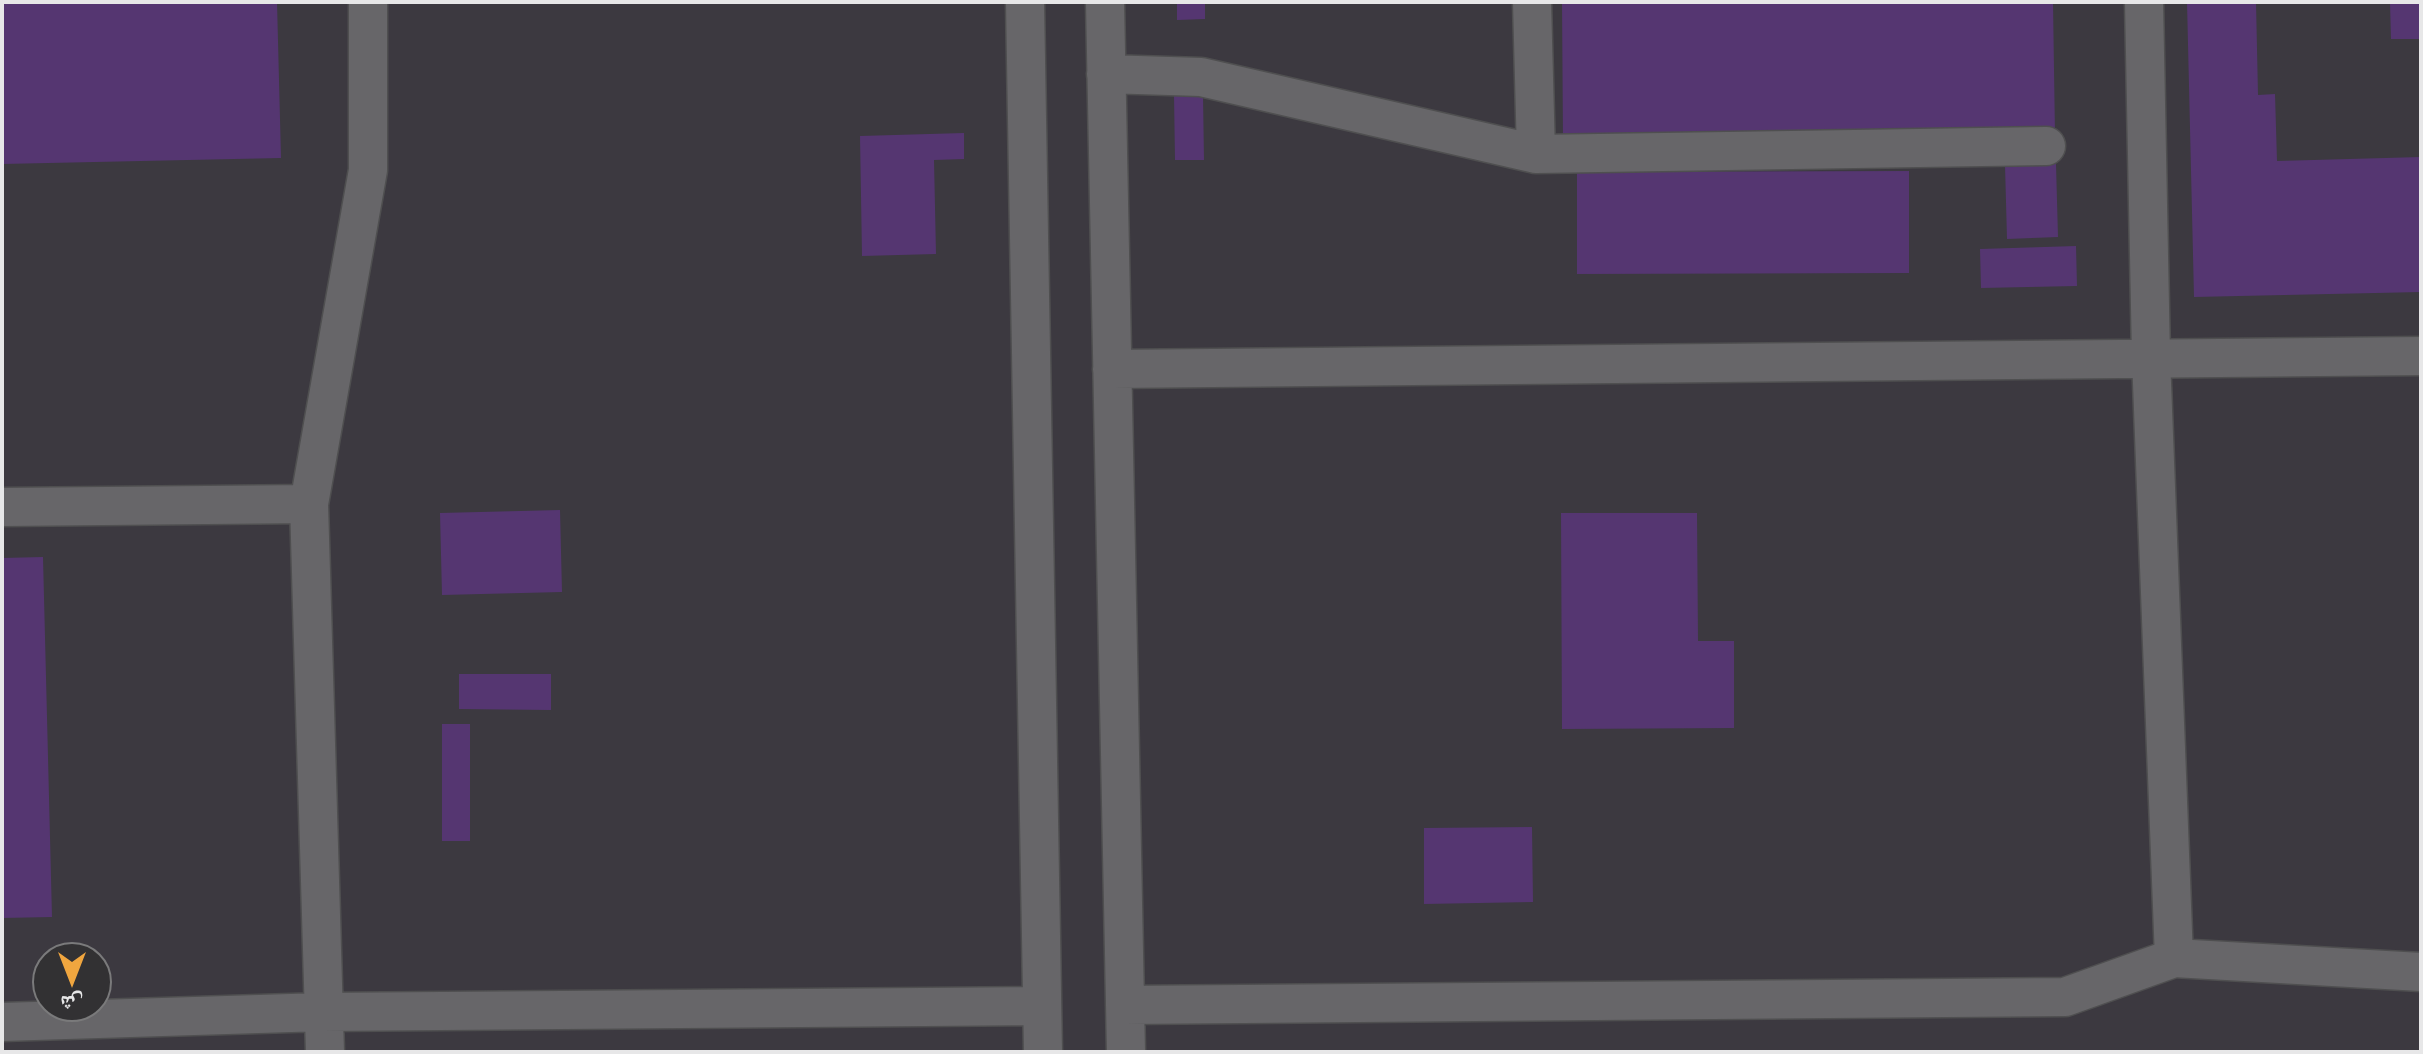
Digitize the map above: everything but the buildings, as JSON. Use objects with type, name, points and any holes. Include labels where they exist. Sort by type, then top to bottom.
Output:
[{"type":"street","points":[[325,1052],[309,504],[368,170],[368,2]]},
{"type":"street","points":[[1025,2],[1043,1052]]},
{"type":"street","points":[[1105,2],[1126,1052]]},
{"type":"street","points":[[1532,2],[1536,154]]},
{"type":"street","points":[[2144,2],[2151,357],[2174,958]]},
{"type":"street","points":[[1106,74],[1201,77],[1536,154],[2046,146]]},
{"type":"street","points":[[1112,369],[2421,356]]},
{"type":"street","points":[[2,507],[309,504]]},
{"type":"street","points":[[1125,1005],[2065,997],[2174,958],[2421,972]]},
{"type":"street","points":[[2,1022],[323,1012],[1042,1006]]},
{"type":"shaded area","points":[[2,2],[2421,2],[2421,1052],[2,1052]]}]
